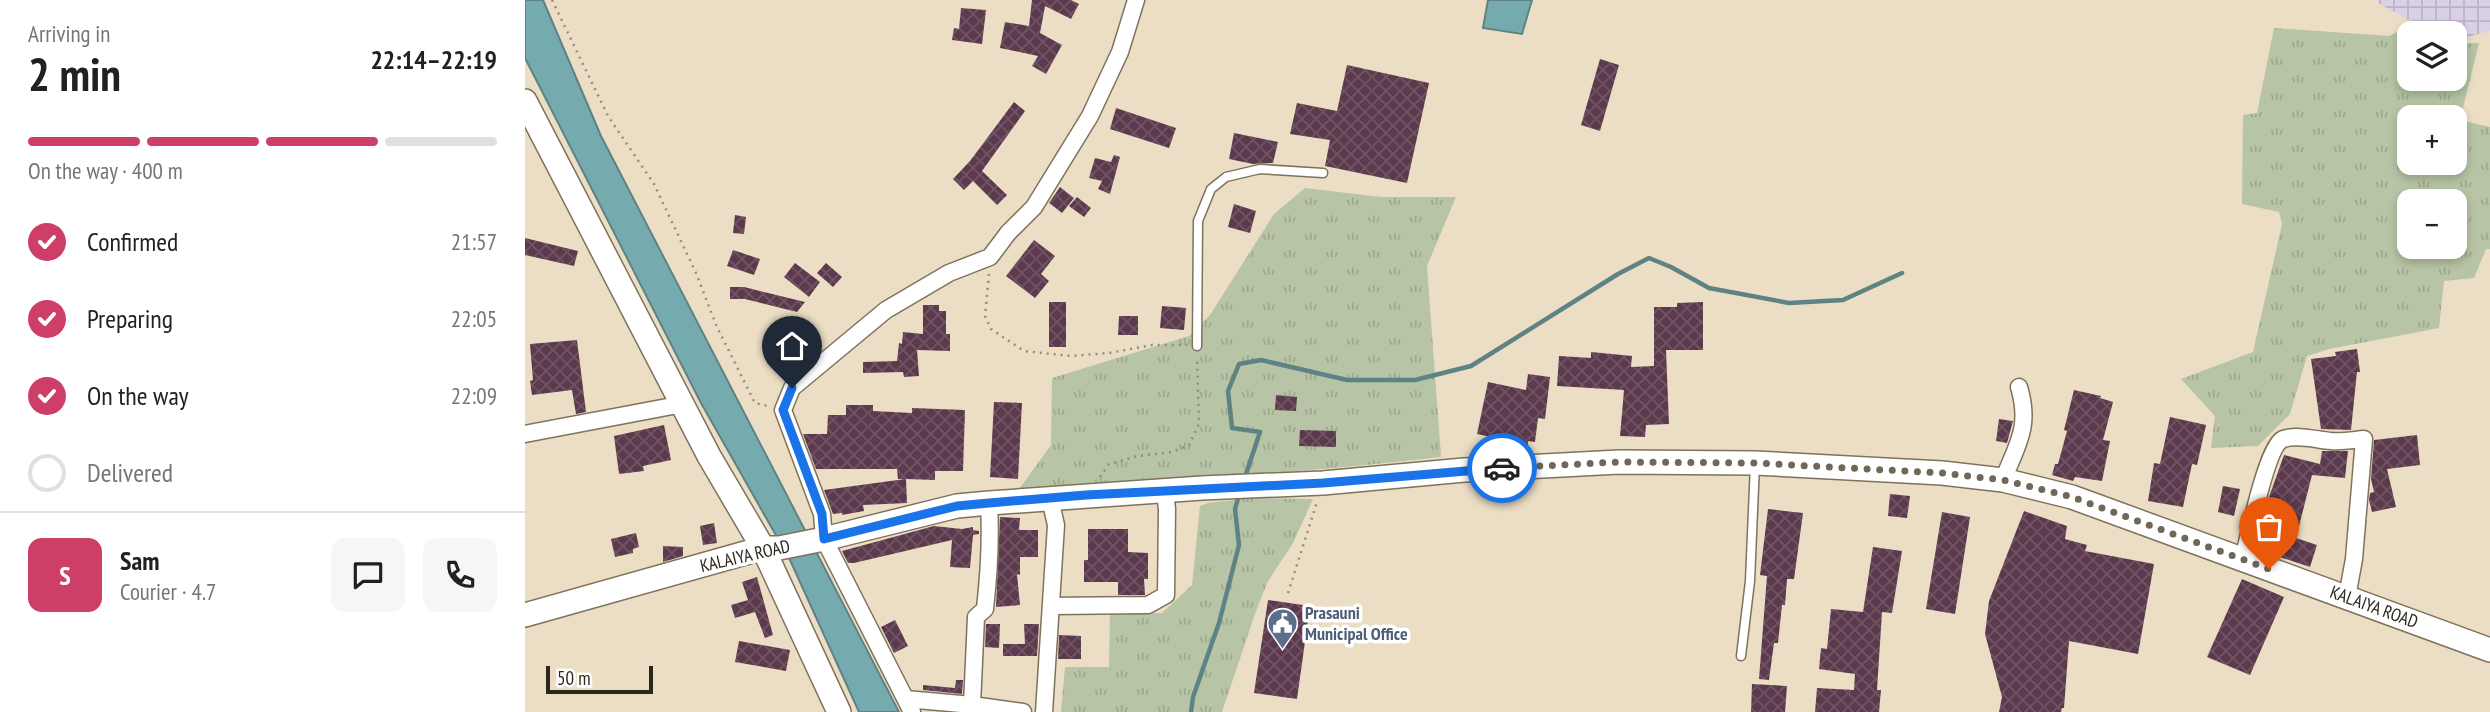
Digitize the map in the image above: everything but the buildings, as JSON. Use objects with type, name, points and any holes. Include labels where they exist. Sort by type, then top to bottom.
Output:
[{"type":"main road","points":[[525,101],[709,456],[771,548],[839,712]]},
{"type":"main road","name":"KALAIYA ROAD","points":[[525,615],[771,548],[824,539],[957,506],[1086,495],[1323,483],[1464,470],[1619,462],[1755,463],[1942,473],[2003,480],[2072,497],[2490,650]]},
{"type":"street","points":[[1023,712],[972,705],[909,706],[824,539],[822,514],[783,410],[792,388],[886,310],[949,274],[990,257],[1007,233],[1034,207],[1090,116],[1120,52],[1136,0]]},
{"type":"street","points":[[2003,480],[2021,440],[2023,401],[2019,387]]},
{"type":"street","points":[[525,434],[683,404]]},
{"type":"street","points":[[2243,560],[2267,464],[2274,447],[2283,439],[2294,438],[2333,442],[2364,439],[2354,559],[2347,597]]},
{"type":"street","points":[[1051,606],[1149,605],[1166,595],[1165,492]]},
{"type":"street","points":[[1044,712],[1056,525],[1050,499]]},
{"type":"street","points":[[972,705],[977,617],[985,609],[989,576],[989,503]]},
{"type":"lane","points":[[1197,346],[1198,221],[1211,189],[1226,177],[1260,169],[1323,173]]},
{"type":"lane","points":[[1741,656],[1750,581],[1755,463]]},
{"type":"path","points":[[552,0],[608,116],[654,184],[696,274],[717,327],[755,402],[783,410]]},
{"type":"path","points":[[990,257],[985,317],[991,329],[1024,351],[1071,356],[1109,353],[1152,345],[1197,346],[1199,424],[1189,445],[1172,452],[1138,456],[1109,464],[1086,495]]},
{"type":"path","points":[[1288,593],[1323,483]]},
{"type":"shaded area","points":[[2378,0],[2490,0],[2490,31],[2467,37],[2467,21],[2410,21],[2378,3]]},
{"type":"green space","points":[[2274,28],[2389,36],[2397,32],[2397,91],[2467,91],[2467,44],[2479,43],[2464,105],[2397,105],[2397,175],[2467,175],[2467,122],[2490,127],[2490,249],[2486,249],[2474,278],[2444,281],[2439,328],[2329,349],[2307,356],[2290,414],[2258,446],[2211,448],[2215,416],[2181,379],[2253,352],[2282,224],[2279,212],[2242,204],[2243,115],[2257,113]]},
{"type":"green space","points":[[1305,188],[1381,197],[1456,197],[1427,266],[1441,457],[1283,472],[1019,489],[1051,445],[1052,378],[1189,336],[1210,315],[1274,214]]},
{"type":"green space","points":[[1251,498],[1313,499],[1293,543],[1268,581],[1222,712],[1061,712],[1065,667],[1109,667],[1110,614],[1162,613],[1192,585],[1200,506]]},
{"type":"water","points":[[525,0],[543,0],[601,136],[899,712],[859,712],[790,560],[701,403],[525,58]]},
{"type":"water","points":[[1488,0],[1532,0],[1522,34],[1483,28]]},
{"type":"waterway","points":[[1244,480],[1260,432],[1232,428],[1228,391],[1239,364],[1261,360],[1347,380],[1415,380],[1471,366],[1618,274],[1649,258],[1709,288],[1789,303],[1843,300],[1902,273]]},
{"type":"waterway","points":[[1191,712],[1193,697],[1219,623],[1239,545],[1235,509],[1239,495]]},
{"type":"way so far","points":[[1502,468],[1619,462],[1755,463],[1942,473],[2003,480],[2072,497],[2269,569]]},
{"type":"place","name":"Prasauni Municipal Office","points":[[1282,650]]},
{"type":"route","points":[[792,388],[783,410],[822,514],[824,539],[957,506],[1086,495],[1323,483],[1502,468]]}]
